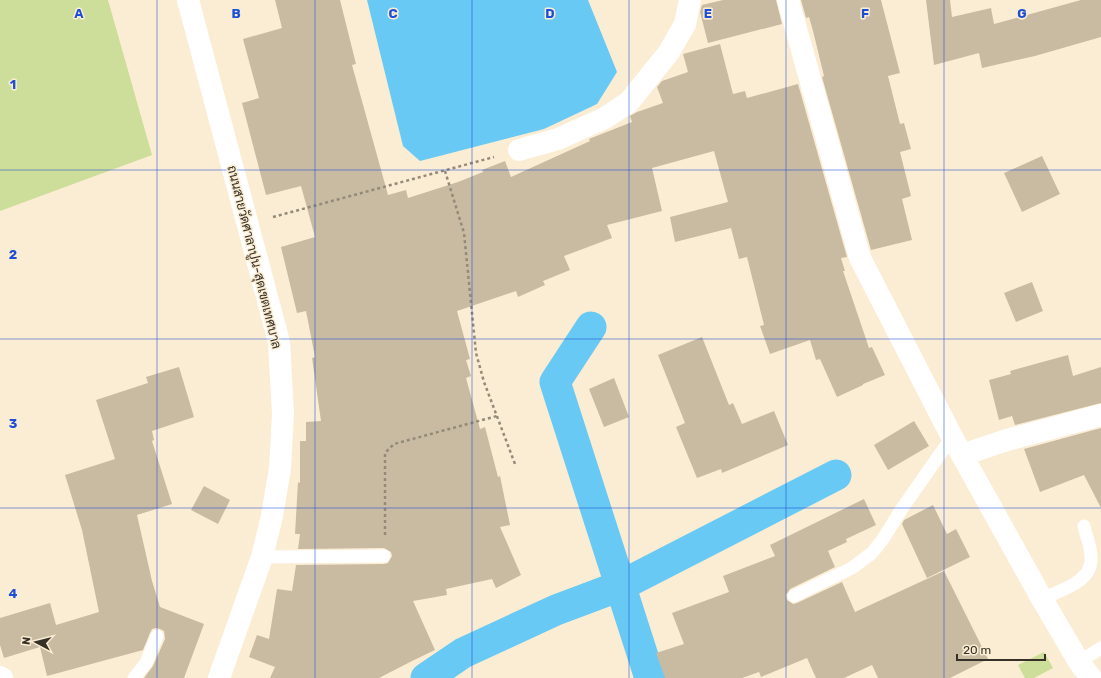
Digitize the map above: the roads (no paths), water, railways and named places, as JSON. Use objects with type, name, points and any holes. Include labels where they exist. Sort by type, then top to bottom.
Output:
[{"type":"street","name":"ถนนสายวัดศาลาปูน-สุดเขตเทศบาล","points":[[188,0],[279,342],[283,414],[280,468],[272,516],[262,557],[219,678]]},
{"type":"street","points":[[519,150],[565,136],[605,118],[629,102],[669,52],[685,24],[690,0]]},
{"type":"street","points":[[788,0],[860,258],[957,446],[1042,599],[1085,670]]},
{"type":"street","points":[[957,446],[1007,440],[1101,415]]},
{"type":"lane","points":[[794,596],[852,568],[872,553],[883,539],[901,510],[957,446]]},
{"type":"lane","points":[[1042,599],[1084,577],[1091,564],[1091,555],[1084,526]]},
{"type":"lane","points":[[262,557],[384,556]]},
{"type":"lane","points":[[134,678],[146,663],[157,636]]},
{"type":"lane","points":[[1085,670],[1101,648]]},
{"type":"water","points":[[367,0],[588,0],[617,72],[597,104],[544,129],[420,161],[403,146]]},
{"type":"waterway","points":[[591,327],[555,382],[650,678]]},
{"type":"waterway","points":[[426,678],[463,653],[556,610],[620,586],[836,475]]}]
